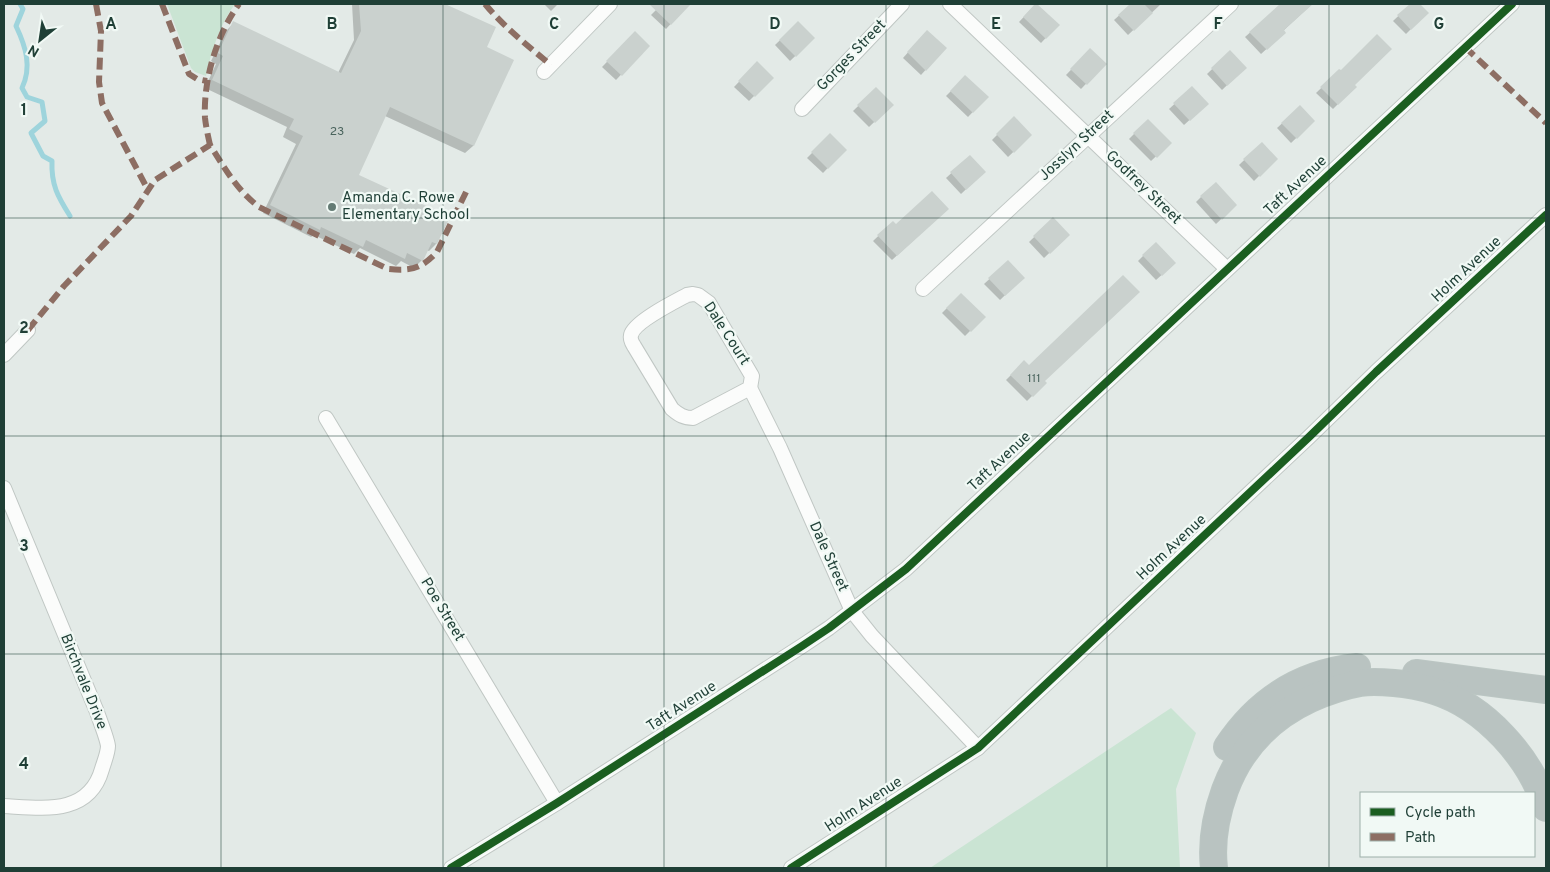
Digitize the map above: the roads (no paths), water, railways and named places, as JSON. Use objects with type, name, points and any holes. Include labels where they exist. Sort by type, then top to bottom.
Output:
[{"type":"highway","points":[[1200,868],[1198,859],[1201,820],[1218,765],[1238,730],[1258,709],[1281,691],[1317,675],[1356,667],[1546,690]]},
{"type":"highway","points":[[1214,868],[1213,839],[1221,800],[1237,764],[1248,747],[1268,726],[1291,708],[1326,691],[1362,682],[1409,684],[1436,691],[1471,709],[1514,749],[1536,783],[1546,808]]},
{"type":"street","points":[[544,72],[610,4]]},
{"type":"street","name":"Gorges Street","points":[[802,109],[902,4]]},
{"type":"street","name":"Godfrey Street","points":[[950,4],[1227,269]]},
{"type":"street","name":"Josslyn Street","points":[[923,289],[1231,4]]},
{"type":"street","name":"Taft Avenue","points":[[451,868],[557,803],[802,646],[852,611],[906,569],[1512,4]]},
{"type":"street","name":"Holm Avenue","points":[[791,868],[978,748],[1376,372],[1546,216]]},
{"type":"street","name":"Dale Court","points":[[687,295],[698,295],[708,303],[750,371],[752,376],[750,388],[693,418],[682,417],[672,409],[634,346],[631,334],[640,323],[687,295]]},
{"type":"street","points":[[4,355],[28,330]]},
{"type":"street","name":"Dale Street","points":[[750,388],[780,448],[852,611],[872,636],[978,748]]},
{"type":"street","name":"Poe Street","points":[[326,418],[557,803]]},
{"type":"street","name":"Birchvale Drive","points":[[4,488],[97,712],[108,746],[98,781],[86,796],[70,804],[54,807],[4,806]]},
{"type":"waterway","points":[[20,4],[23,9],[16,26],[25,49],[27,65],[22,88],[27,97],[42,102],[45,121],[31,133],[43,156],[52,161],[56,190],[70,216]]},
{"type":"place","name":"Amanda C. Rowe Elementary School","points":[[332,207]]}]
